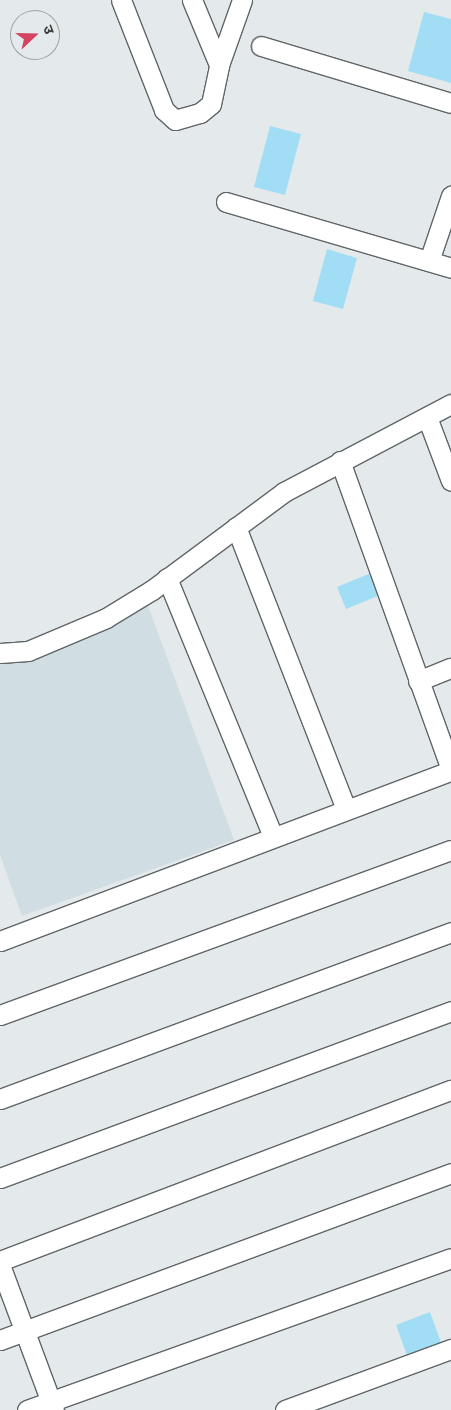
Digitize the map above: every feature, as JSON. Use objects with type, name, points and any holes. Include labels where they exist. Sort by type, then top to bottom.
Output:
[{"type":"street","points":[[121,0],[169,117],[176,120],[200,112],[211,104],[219,66],[242,0]]},
{"type":"street","points":[[192,0],[219,66]]},
{"type":"street","points":[[261,46],[451,103]]},
{"type":"street","points":[[429,261],[451,196]]},
{"type":"street","points":[[226,202],[451,268]]},
{"type":"street","points":[[1,656],[28,651],[106,618],[167,578],[284,492],[451,404]]},
{"type":"street","points":[[427,417],[451,481]]},
{"type":"street","points":[[0,941],[346,808],[451,770],[340,461]]},
{"type":"street","points":[[236,527],[346,808]]},
{"type":"street","points":[[167,578],[273,837]]},
{"type":"street","points":[[418,681],[451,668]]},
{"type":"street","points":[[0,1015],[451,850]]},
{"type":"street","points":[[0,1099],[451,932]]},
{"type":"street","points":[[0,1178],[451,1011]]},
{"type":"street","points":[[0,1261],[451,1090]]},
{"type":"street","points":[[0,1340],[451,1173]]},
{"type":"street","points":[[27,1410],[52,1405],[451,1258]]},
{"type":"street","points":[[0,1265],[52,1405]]},
{"type":"street","points":[[285,1410],[451,1349]]},
{"type":"shaded area","points":[[147,603],[234,840],[22,916],[0,855],[0,665]]},
{"type":"building","points":[[424,12],[451,19],[451,83],[408,71]]},
{"type":"building","points":[[270,126],[301,134],[285,195],[254,187]]},
{"type":"building","points":[[327,249],[357,258],[343,309],[313,301]]},
{"type":"building","points":[[376,571],[385,593],[346,609],[337,587]]},
{"type":"building","points":[[430,1312],[443,1348],[409,1361],[396,1325]]}]
